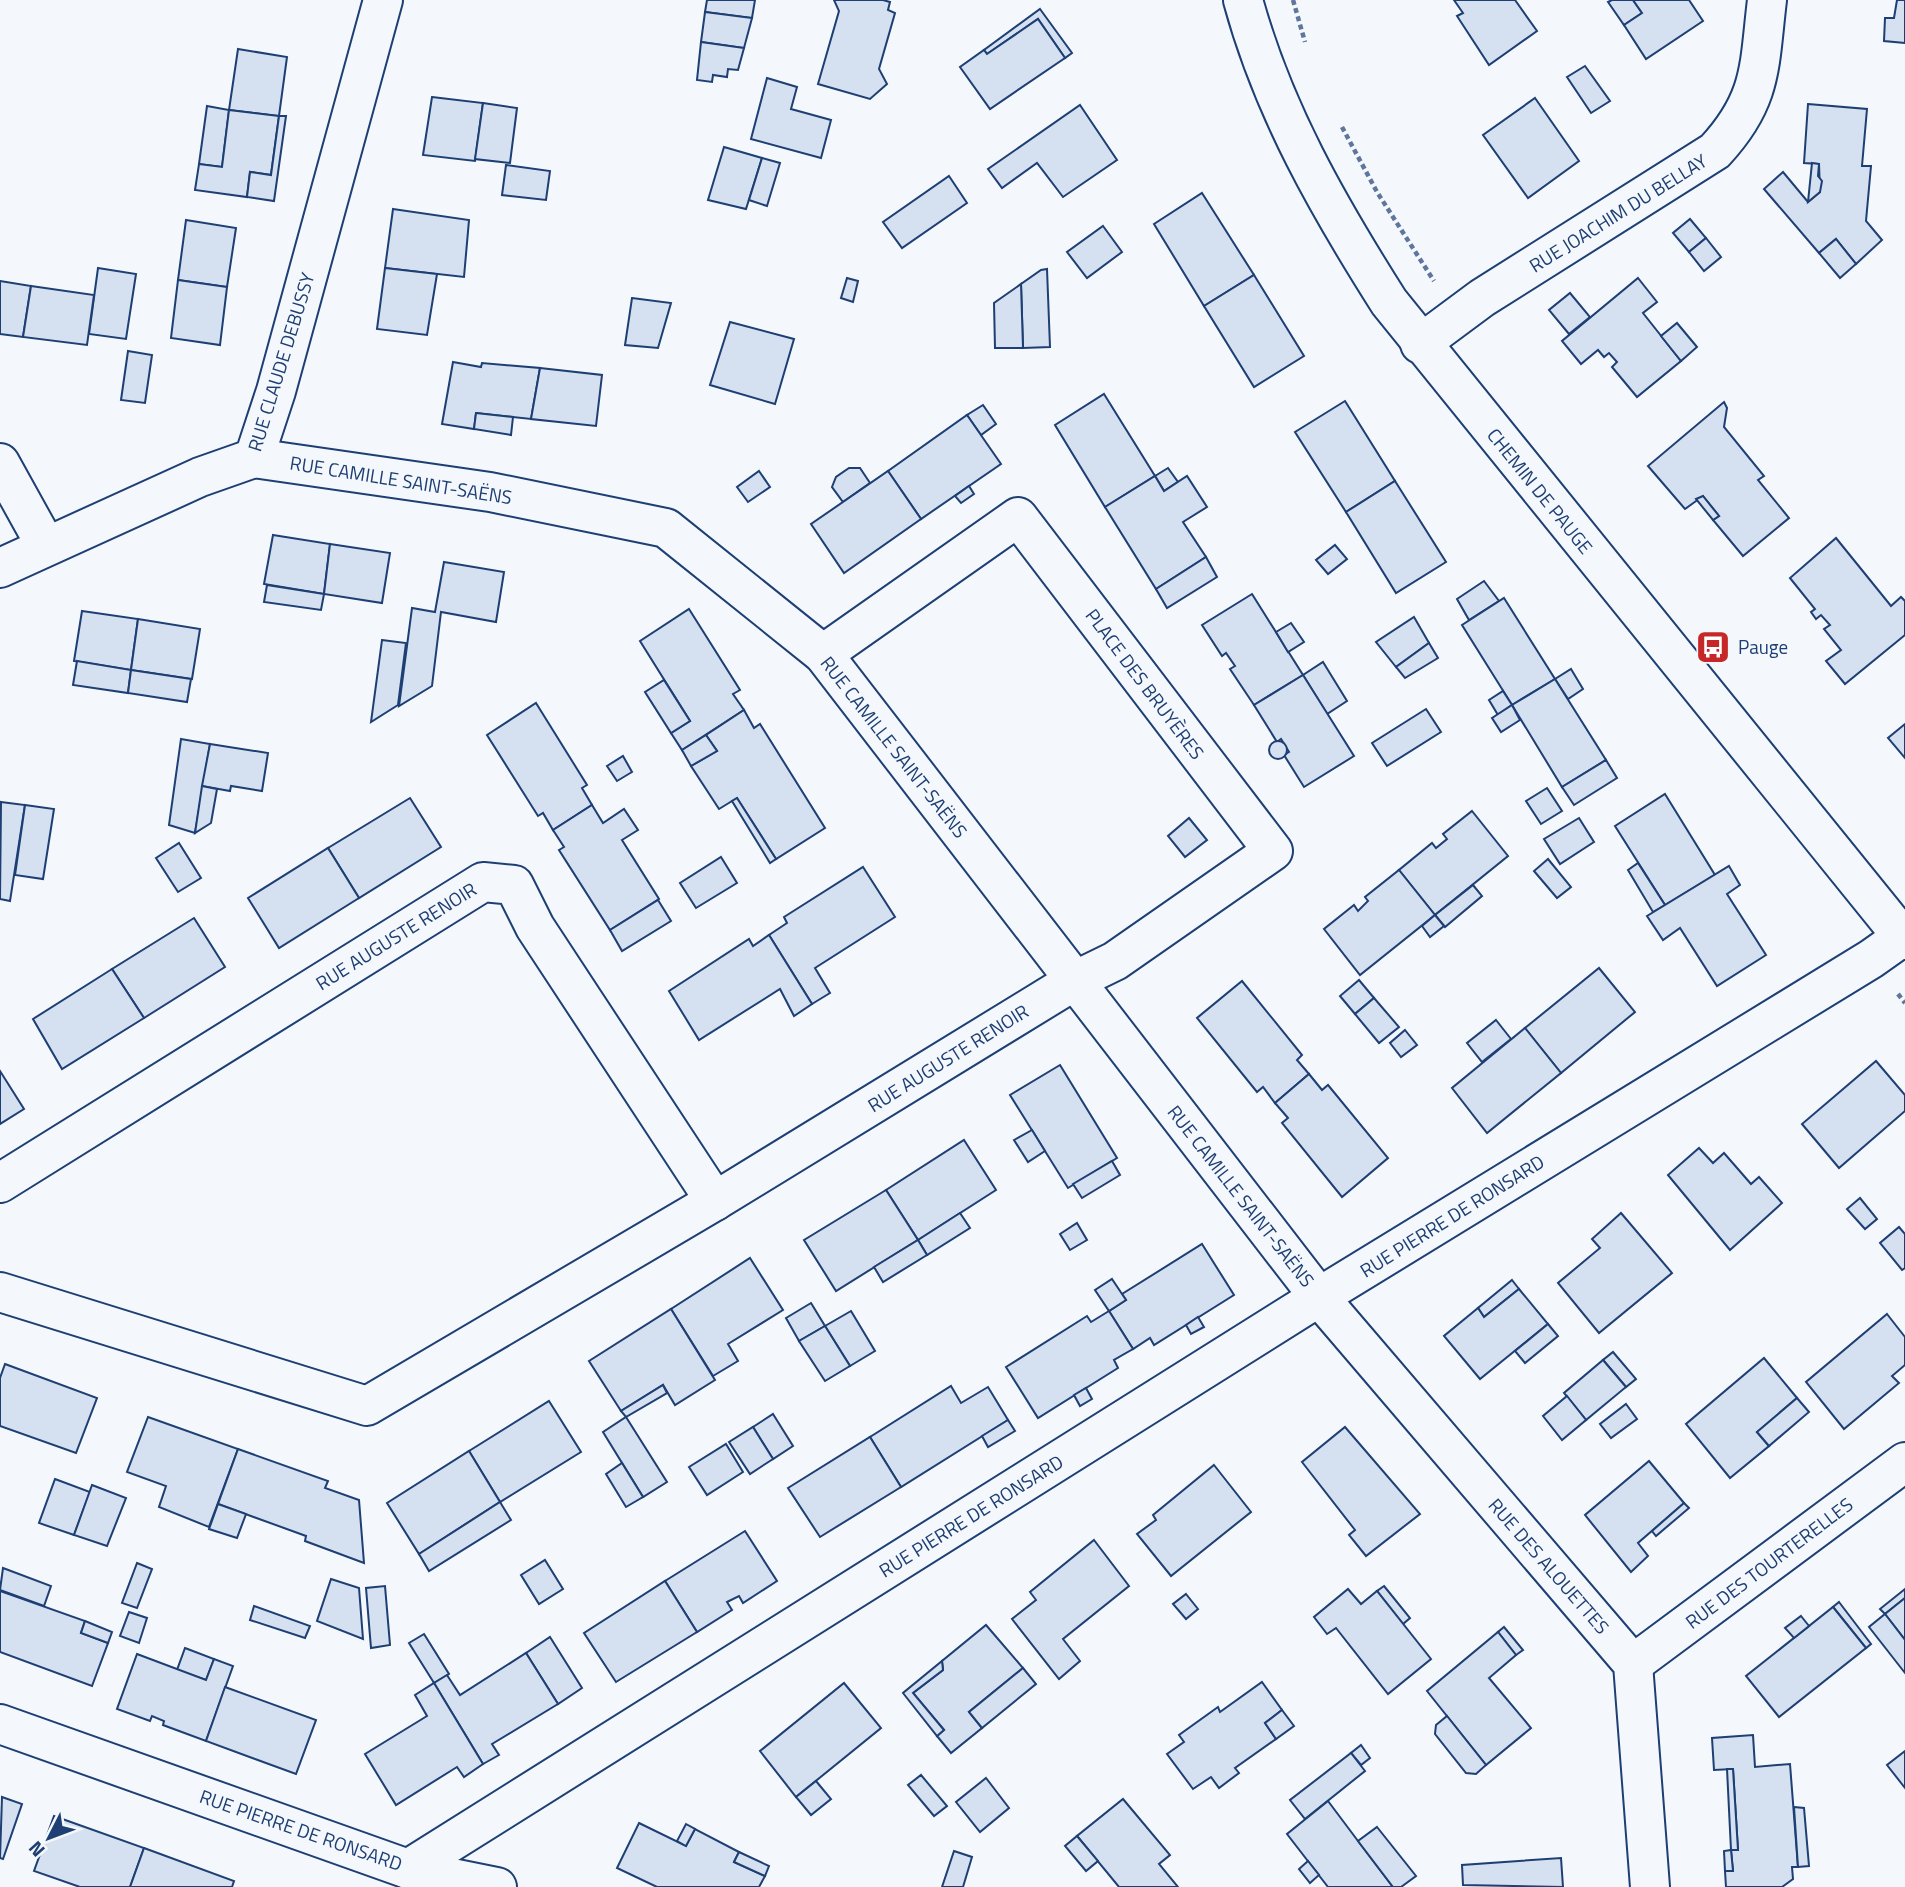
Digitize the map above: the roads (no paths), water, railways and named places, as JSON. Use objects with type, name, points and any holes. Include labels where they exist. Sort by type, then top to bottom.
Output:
[{"type":"street","name":"RUE CLAUDE DEBUSSY","points":[[0,568],[200,477],[254,458],[276,391],[383,0]]},
{"type":"street","name":"CHEMIN DE PAUGE","points":[[1243,0],[1273,93],[1300,151],[1365,264],[1420,344],[1904,937]]},
{"type":"street","name":"RUE JOACHIM DU BELLAY","points":[[1420,344],[1455,317],[1715,151],[1737,126],[1754,96],[1767,0]]},
{"type":"street","name":"RUE CAMILLE SAINT-SAËNS","points":[[254,458],[490,492],[666,528],[823,654],[1319,1297]]},
{"type":"street","points":[[0,463],[46,546]]},
{"type":"street","name":"PLACE DES BRUYÈRES","points":[[823,654],[1018,517],[1273,851],[1115,961],[1074,981]]},
{"type":"street","name":"RUE AUGUSTE RENOIR","points":[[0,1183],[483,882],[514,885],[535,927],[715,1201]]},
{"type":"street","name":"RUE PIERRE DE RONSARD","points":[[0,1724],[408,1868],[1319,1297],[1904,937]]},
{"type":"street","name":"RUE AUGUSTE RENOIR","points":[[0,1292],[367,1406],[715,1201],[1074,981]]},
{"type":"street","name":"RUE DES ALOUETTES","points":[[1319,1297],[1633,1664]]},
{"type":"street","name":"RUE DES TOURTERELLES","points":[[1633,1664],[1905,1462]]},
{"type":"street","points":[[1633,1664],[1650,1887]]},
{"type":"street","points":[[408,1868],[497,1887]]},
{"type":"place","name":"Pauge","points":[[1713,647]]}]
